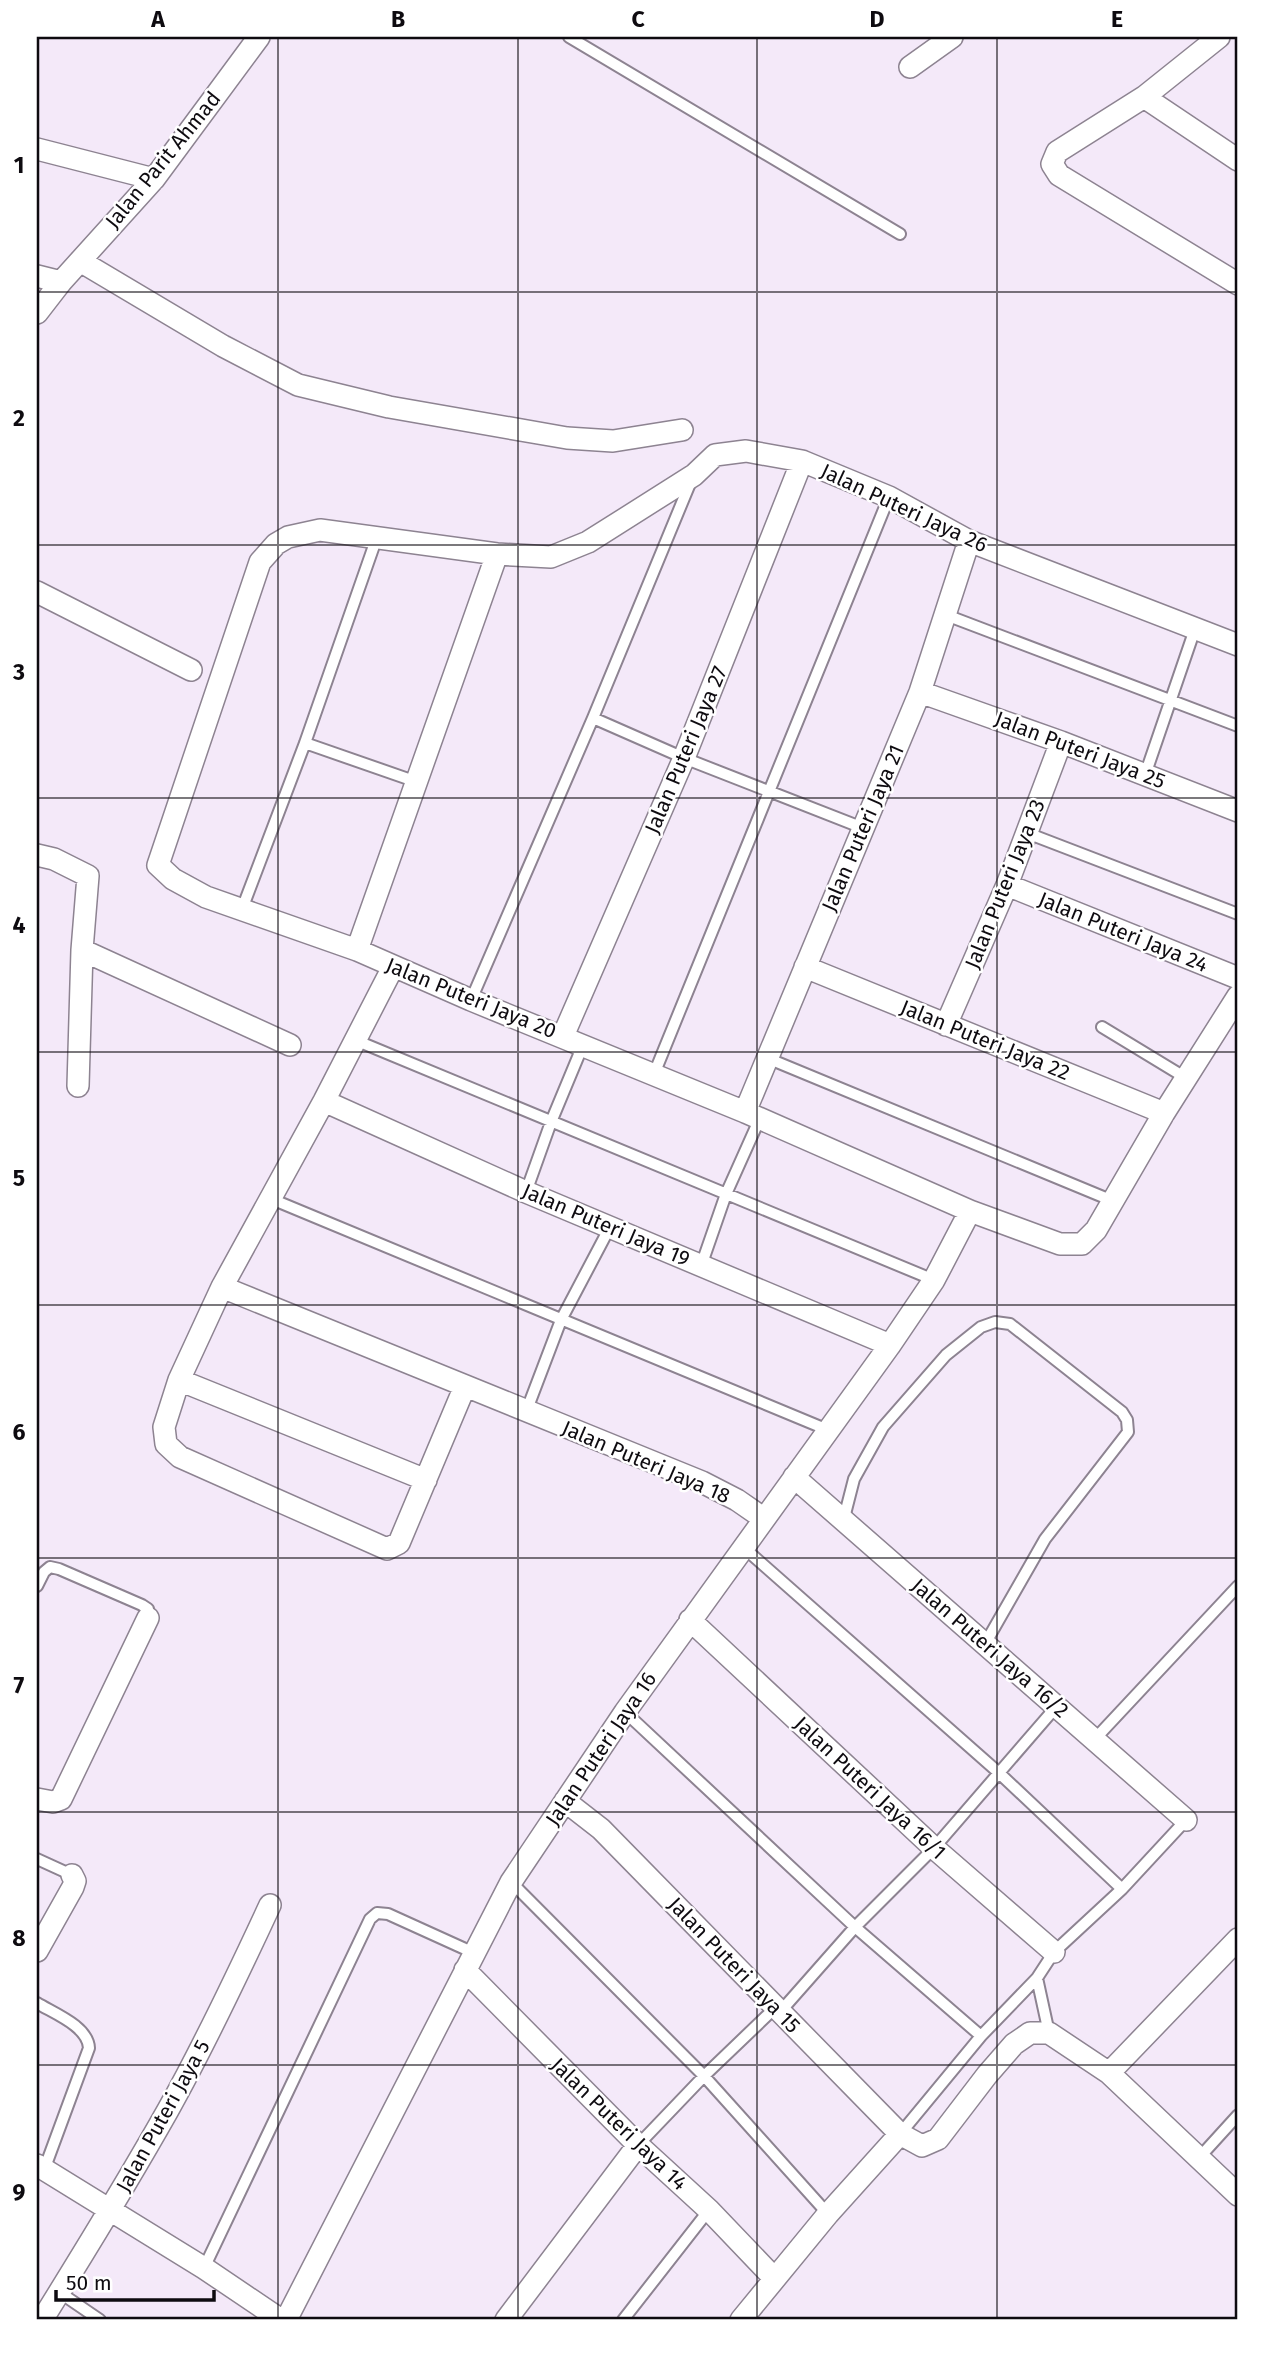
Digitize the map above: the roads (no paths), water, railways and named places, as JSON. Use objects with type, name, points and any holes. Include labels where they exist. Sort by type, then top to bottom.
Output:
[{"type":"street","name":"Jalan Parit Ahmad","points":[[37,313],[61,282],[155,179],[259,37]]},
{"type":"street","points":[[910,67],[952,37]]},
{"type":"street","points":[[1219,37],[1144,97],[1057,152],[1052,164],[1059,174],[1238,284]]},
{"type":"street","points":[[1144,97],[1238,160]]},
{"type":"street","points":[[37,149],[155,179]]},
{"type":"street","points":[[80,261],[223,346],[298,385],[471,423],[566,438],[613,441],[682,430]]},
{"type":"street","points":[[37,276],[61,282]]},
{"type":"street","name":"Jalan Puteri Jaya 26","points":[[260,562],[276,544],[288,537],[320,530],[497,554],[551,557],[588,542],[694,475],[715,456],[746,452],[802,461],[889,497],[969,541],[1238,645]]},
{"type":"street","name":"Jalan Puteri Jaya 27","points":[[563,1036],[684,758],[802,461]]},
{"type":"street","name":"Jalan Puteri Jaya 21","points":[[752,1115],[767,1058],[920,692],[969,541]]},
{"type":"street","points":[[357,950],[497,554]]},
{"type":"street","name":"Jalan Puteri Jaya 20","points":[[260,562],[158,865],[173,879],[206,897],[357,950],[471,1000],[654,1074],[970,1212],[1060,1244],[1082,1244],[1096,1230],[1113,1201]]},
{"type":"street","points":[[37,592],[191,670]]},
{"type":"street","name":"Jalan Puteri Jaya 25","points":[[920,692],[1061,742],[1238,811]]},
{"type":"street","name":"Jalan Puteri Jaya 23","points":[[946,1025],[1007,885],[1061,742]]},
{"type":"street","points":[[37,855],[54,859],[89,876],[82,950],[78,1086]]},
{"type":"street","name":"Jalan Puteri Jaya 24","points":[[1007,885],[1238,978]]},
{"type":"street","points":[[82,950],[290,1045]]},
{"type":"street","points":[[393,967],[324,1101],[222,1287],[180,1380],[164,1427],[166,1444],[180,1457],[387,1549],[399,1543],[465,1386]]},
{"type":"street","name":"Jalan Puteri Jaya 22","points":[[806,967],[1164,1113]]},
{"type":"street","points":[[1113,1201],[1164,1113],[1238,996]]},
{"type":"street","name":"Jalan Puteri Jaya 19","points":[[324,1101],[527,1192],[890,1345]]},
{"type":"street","name":"Jalan Puteri Jaya 16","points":[[284,2320],[511,1882],[625,1712],[890,1345],[934,1280],[970,1212]]},
{"type":"street","name":"Jalan Puteri Jaya 18","points":[[222,1287],[702,1482],[737,1500],[763,1518]]},
{"type":"street","points":[[180,1380],[426,1480]]},
{"type":"street","name":"Jalan Puteri Jaya 16/2","points":[[794,1476],[1186,1821]]},
{"type":"street","points":[[37,1800],[53,1802],[61,1799],[148,1618]]},
{"type":"street","name":"Jalan Puteri Jaya 16/1","points":[[690,1620],[934,1848],[1054,1952]]},
{"type":"street","name":"Jalan Puteri Jaya 15","points":[[565,1801],[601,1829],[900,2134]]},
{"type":"street","points":[[37,1951],[74,1887],[72,1875]]},
{"type":"street","name":"Jalan Puteri Jaya 5","points":[[42,2320],[111,2210],[182,2084],[236,1981],[270,1905]]},
{"type":"street","points":[[1109,2073],[1238,1939]]},
{"type":"street","name":"Jalan Puteri Jaya 14","points":[[469,1961],[638,2145],[709,2210],[774,2278]]},
{"type":"street","points":[[741,2320],[828,2214],[900,2134],[922,2146],[938,2139],[1014,2044],[1030,2033],[1049,2033],[1109,2073],[1238,2195]]},
{"type":"street","points":[[506,2320],[638,2145]]},
{"type":"street","points":[[41,2167],[284,2320]]},
{"type":"lane","points":[[569,37],[900,234]]},
{"type":"lane","points":[[471,1000],[694,475]]},
{"type":"lane","points":[[654,1074],[889,497]]},
{"type":"lane","points":[[243,909],[377,537]]},
{"type":"lane","points":[[946,615],[1238,726]]},
{"type":"lane","points":[[1145,775],[1195,629]]},
{"type":"lane","points":[[593,718],[684,758],[863,828]]},
{"type":"lane","points":[[305,743],[417,782]]},
{"type":"lane","points":[[1027,833],[1238,914]]},
{"type":"lane","points":[[1102,1027],[1186,1078]]},
{"type":"lane","points":[[355,1040],[934,1280]]},
{"type":"lane","points":[[527,1192],[551,1122],[583,1045]]},
{"type":"lane","points":[[767,1058],[1113,1201]]},
{"type":"lane","points":[[701,1266],[752,1115]]},
{"type":"lane","points":[[269,1198],[828,1430]]},
{"type":"lane","points":[[526,1412],[561,1320],[610,1227]]},
{"type":"lane","points":[[844,1518],[854,1479],[883,1427],[946,1355],[981,1327],[995,1322],[1010,1324],[1122,1412],[1127,1420],[1128,1432],[1045,1539],[985,1644]]},
{"type":"lane","points":[[743,1547],[998,1772],[1122,1889]]},
{"type":"lane","points":[[37,1586],[44,1572],[50,1567],[59,1569],[142,1605],[148,1609],[148,1618]]},
{"type":"lane","points":[[1094,1740],[1238,1586]]},
{"type":"lane","points":[[638,2145],[704,2076],[778,2010],[855,1927],[934,1848],[1056,1707]]},
{"type":"lane","points":[[625,1712],[855,1927],[981,2036]]},
{"type":"lane","points":[[900,2134],[981,2036],[1037,1978],[1054,1952],[1122,1889],[1186,1821]]},
{"type":"lane","points":[[37,1859],[72,1875]]},
{"type":"lane","points":[[511,1882],[704,2076],[828,2214]]},
{"type":"lane","points":[[204,2268],[370,1919],[377,1913],[387,1914],[469,1961]]},
{"type":"lane","points":[[1037,1978],[1049,2033]]},
{"type":"lane","points":[[37,2003],[83,2032],[89,2048],[41,2167]]},
{"type":"lane","points":[[1198,2159],[1238,2115]]},
{"type":"lane","points":[[623,2320],[709,2210]]},
{"type":"lane","points":[[59,2292],[100,2320]]}]
